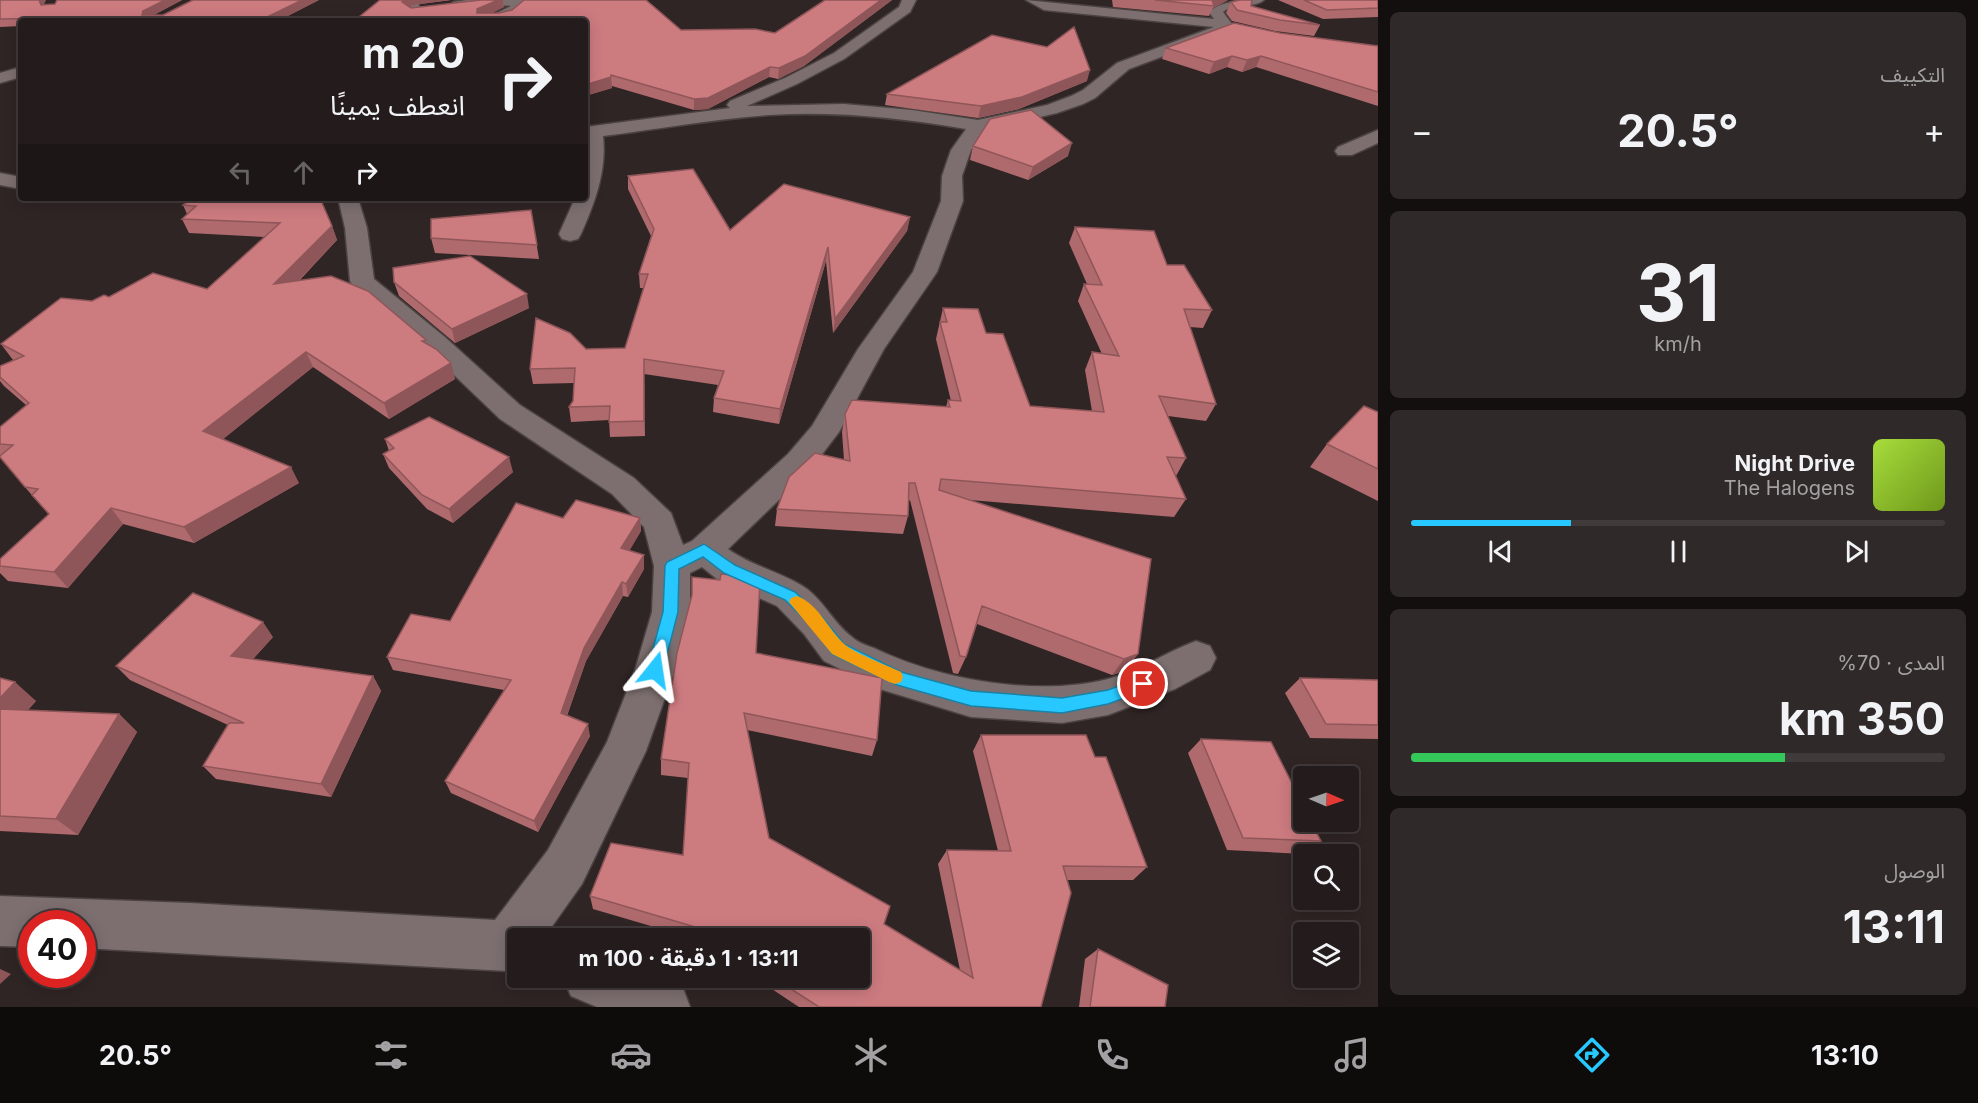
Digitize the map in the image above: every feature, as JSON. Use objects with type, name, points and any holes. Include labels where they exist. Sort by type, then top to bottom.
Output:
[{"type":"street","points":[[441,7],[501,0],[519,3],[519,6],[509,14],[496,18]]},
{"type":"street","points":[[719,116],[736,104],[790,81],[839,56],[905,9],[909,0]]},
{"type":"street","points":[[1033,0],[1044,6],[1098,6],[1224,23]]},
{"type":"street","points":[[1224,23],[1220,6],[1232,2],[1257,0]]},
{"type":"street","points":[[588,195],[596,146],[589,132],[796,109],[839,109],[931,118],[979,126],[1002,118],[1067,104],[1089,94],[1123,66],[1224,23]]},
{"type":"street","points":[[0,78],[18,73]]},
{"type":"street","points":[[525,928],[565,867],[624,751],[655,670],[688,558],[799,462],[824,432],[871,349],[925,272],[952,201],[952,176],[962,150],[979,126]]},
{"type":"street","points":[[1345,151],[1378,136]]},
{"type":"street","points":[[0,179],[18,182]]},
{"type":"street","points":[[349,201],[356,228],[362,281],[437,344],[510,412],[623,486],[659,522],[688,558],[730,569],[790,596],[817,622],[838,649],[897,678],[971,699],[1062,705],[1108,697],[1161,677],[1196,658]]},
{"type":"street","points":[[570,234],[585,201]]},
{"type":"street","points":[[0,921],[173,926],[507,948]]},
{"type":"street","points":[[615,988],[664,1007]]},
{"type":"building","points":[[0,0],[39,0],[41,5],[55,4],[57,0],[165,0],[143,11],[142,15],[163,15],[193,0],[302,0],[265,18],[0,19]]},
{"type":"building","points":[[380,0],[405,0],[402,2],[411,8],[498,0],[477,9],[477,13],[499,13],[512,10],[524,0],[646,0],[681,30],[755,29],[775,33],[825,0],[881,0],[805,56],[779,68],[770,67],[708,98],[694,99],[611,75],[611,77],[588,84],[588,18],[358,18]]},
{"type":"building","points":[[1155,0],[1212,0],[1214,6]]},
{"type":"building","points":[[1252,0],[1251,6],[1320,25],[1280,20],[1237,10],[1231,2]]},
{"type":"building","points":[[1304,0],[1378,0],[1378,8],[1327,10]]},
{"type":"building","points":[[1234,23],[1280,33],[1378,46],[1378,92],[1261,56],[1247,60],[1232,56],[1214,62],[1166,48]]},
{"type":"building","points":[[1074,27],[1090,70],[1022,97],[981,106],[887,94],[992,35],[1047,47]]},
{"type":"building","points":[[1031,110],[1072,143],[1033,167],[973,146],[990,119]]},
{"type":"building","points":[[693,169],[730,230],[784,184],[910,217],[835,319],[828,247],[780,409],[714,398],[724,371],[644,359],[644,421],[609,422],[610,406],[569,407],[573,401],[575,368],[530,369],[536,318],[570,333],[586,349],[625,348],[648,274],[639,274],[654,229],[628,176]]},
{"type":"building","points":[[189,201],[321,201],[332,226],[274,284],[331,276],[368,291],[426,340],[422,341],[436,349],[451,363],[384,403],[306,352],[203,431],[291,467],[184,527],[111,508],[54,572],[0,566],[0,559],[49,514],[32,495],[38,489],[25,487],[0,457],[13,445],[0,444],[0,427],[29,403],[0,377],[0,366],[24,356],[1,344],[61,298],[92,301],[104,295],[109,297],[153,273],[207,289],[280,223],[182,219],[196,206],[183,205]]},
{"type":"building","points":[[531,210],[537,245],[431,238],[431,219]]},
{"type":"building","points":[[1075,227],[1154,231],[1167,265],[1184,265],[1212,310],[1184,309],[1216,404],[1159,396],[1186,458],[1167,457],[1186,499],[941,479],[939,490],[1151,559],[1138,654],[1124,659],[982,606],[966,657],[960,656],[915,483],[909,483],[908,516],[777,509],[789,477],[815,453],[850,461],[845,414],[852,400],[950,407],[948,400],[961,401],[940,322],[947,322],[943,308],[978,309],[986,333],[1003,334],[1030,406],[1104,412],[1092,352],[1119,356],[1084,284],[1102,285]]},
{"type":"building","points":[[470,256],[527,294],[452,329],[394,282],[393,268]]},
{"type":"building","points":[[1364,406],[1378,412],[1378,469],[1327,444]]},
{"type":"building","points":[[429,417],[509,457],[449,509],[422,495],[383,454],[394,448],[385,439]]},
{"type":"building","points":[[576,500],[640,518],[621,548],[644,555],[626,584],[622,582],[584,648],[561,713],[588,724],[534,821],[445,781],[511,680],[387,657],[411,614],[450,621],[516,503],[563,518]]},
{"type":"building","points":[[721,574],[745,576],[760,583],[756,653],[882,678],[877,740],[744,713],[769,838],[890,906],[884,924],[973,978],[947,850],[1011,851],[981,735],[1086,735],[1095,757],[1106,757],[1147,867],[1063,866],[1071,893],[1041,1007],[819,1007],[790,988],[870,988],[870,928],[699,928],[590,896],[611,843],[683,855],[689,763],[661,759],[677,653],[692,595],[692,577],[720,580]]},
{"type":"building","points":[[193,593],[263,622],[231,656],[373,676],[321,784],[203,766],[229,723],[244,723],[116,666]]},
{"type":"building","points":[[0,678],[15,682],[0,698]]},
{"type":"building","points":[[1300,678],[1378,680],[1378,725],[1326,724]]},
{"type":"building","points":[[0,709],[119,714],[56,819],[0,816]]},
{"type":"building","points":[[1201,739],[1271,742],[1293,785],[1293,832],[1316,832],[1321,841],[1243,838]]},
{"type":"building","points":[[1098,949],[1168,985],[1165,1007],[1090,1007]]},
{"type":"slow traffic","points":[[797,602],[817,622],[838,649],[895,677]]},
{"type":"route","points":[[655,670],[671,612],[672,566],[704,550],[730,569],[790,596],[817,622],[838,649],[897,678],[971,699],[1062,705],[1108,697],[1143,684]]}]
